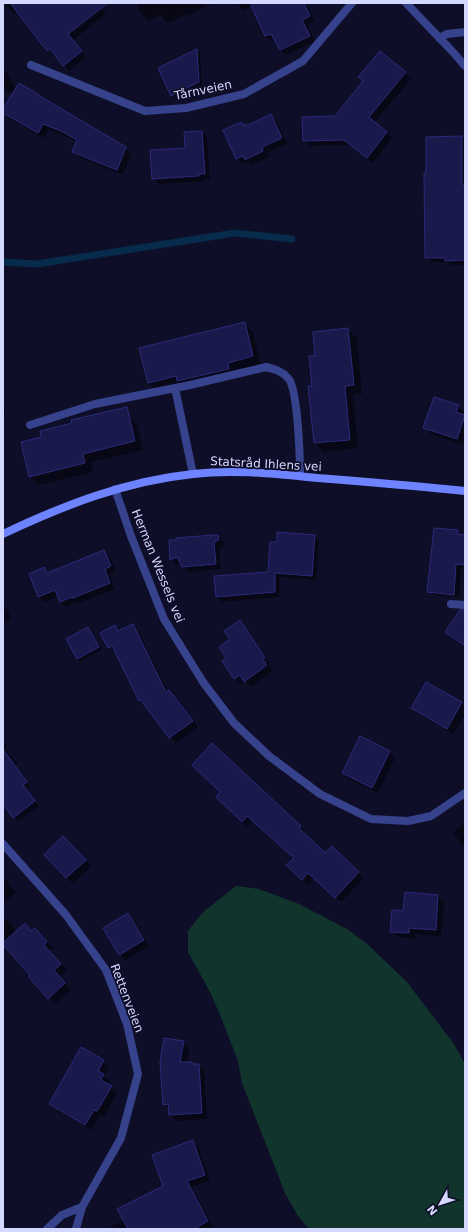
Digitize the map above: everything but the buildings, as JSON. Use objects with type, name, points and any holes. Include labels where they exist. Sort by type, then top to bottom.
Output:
[{"type":"street","name":"Tårnveien","points":[[31,65],[146,111],[186,108],[244,94],[303,61],[352,3]]},
{"type":"street","points":[[406,3],[465,66]]},
{"type":"street","points":[[440,38],[447,34],[465,32]]},
{"type":"street","points":[[30,425],[95,404],[175,388],[266,367],[277,370],[289,378],[293,387],[299,444],[300,476]]},
{"type":"street","points":[[175,388],[193,474]]},
{"type":"street","name":"Statsråd Ihlens vei","points":[[3,533],[74,502],[115,489],[149,480],[193,474],[243,472],[465,491]]},
{"type":"street","name":"Herman Wessels vei","points":[[115,489],[131,536],[164,619],[203,682],[234,723],[269,756],[320,794],[371,819],[408,821],[431,816],[465,793]]},
{"type":"street","points":[[451,604],[465,605]]},
{"type":"street","name":"Rettenveien","points":[[3,844],[66,915],[106,970],[127,1024],[138,1074],[121,1138],[82,1207],[76,1229]]},
{"type":"street","points":[[47,1229],[62,1215],[82,1207]]},
{"type":"green space","points":[[236,886],[259,889],[299,904],[347,929],[366,943],[407,982],[454,1044],[465,1064],[465,1229],[309,1229],[298,1216],[285,1193],[242,1083],[238,1061],[221,1017],[210,992],[188,952],[188,931],[203,912]]},
{"type":"waterway","points":[[3,262],[37,264],[235,233],[292,239]]}]
